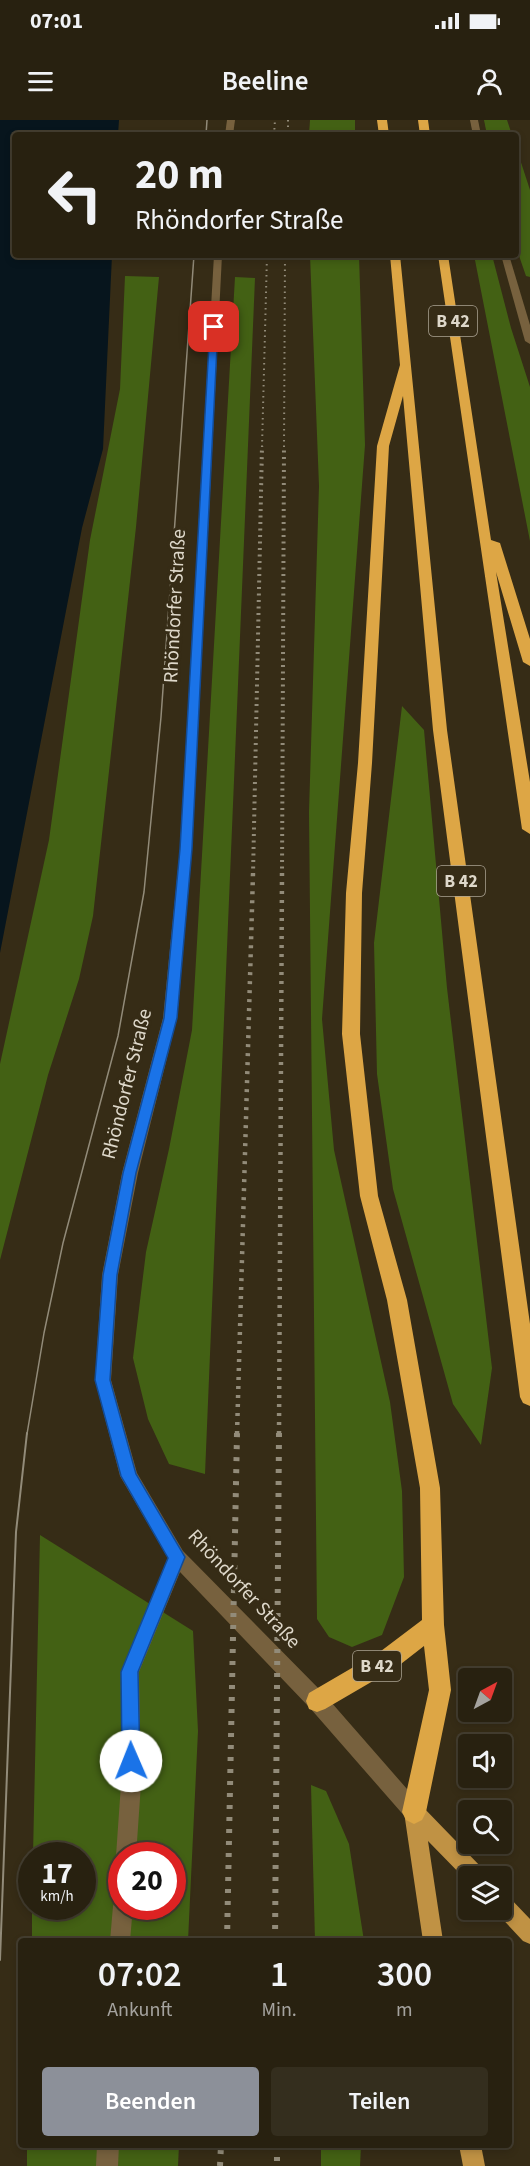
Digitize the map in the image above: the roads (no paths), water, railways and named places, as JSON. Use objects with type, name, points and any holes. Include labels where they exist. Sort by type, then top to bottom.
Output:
[{"type":"highway","name":"B 42","points":[[395,258],[440,730],[530,1397]]},
{"type":"highway","name":"B 42","points":[[443,258],[530,829]]},
{"type":"highway","name":"B 42","points":[[406,363],[383,446],[365,763],[354,893],[351,1034],[369,1196],[397,1300],[430,1488],[433,1625],[440,1690],[414,1812]]},
{"type":"highway","points":[[475,478],[530,662]]},
{"type":"highway","name":"B 42","points":[[317,1701],[389,1659],[433,1625]]},
{"type":"main road","name":"Rhöndorfer Straße","points":[[414,1812],[466,1866]]},
{"type":"main road","points":[[414,1812],[433,1938]]},
{"type":"main road","points":[[512,1915],[530,1934]]},
{"type":"main road","points":[[471,2148],[474,2166]]},
{"type":"street","name":"Rhöndorfer Straße","points":[[218,258],[186,849],[170,1018],[129,1173],[112,1264],[103,1380],[129,1476],[177,1557],[317,1701],[414,1812]]},
{"type":"street","points":[[507,258],[530,341]]},
{"type":"street","points":[[127,1842],[131,1784],[130,1672],[177,1557]]},
{"type":"street","points":[[120,1938],[122,1920]]},
{"type":"street","points":[[107,2166],[108,2148]]},
{"type":"tram line","points":[[206,132],[207,120]]},
{"type":"tram line","points":[[27,1434],[44,1333],[63,1243],[118,1036],[144,892],[161,717],[194,258]]},
{"type":"tram line","points":[[0,1960],[16,1532],[27,1433]]},
{"type":"railway","points":[[274,132],[275,120]]},
{"type":"railway","points":[[288,120],[288,132]]},
{"type":"railway","points":[[262,447],[267,258]]},
{"type":"railway","points":[[284,447],[285,258]]},
{"type":"railway","points":[[253,875],[262,446]]},
{"type":"railway","points":[[282,875],[284,446]]},
{"type":"railway","points":[[237,1434],[253,873]]},
{"type":"railway","points":[[279,1434],[282,873]]},
{"type":"railway","points":[[227,1938],[237,1433]]},
{"type":"railway","points":[[275,1938],[279,1433]]},
{"type":"railway","points":[[220,2166],[221,2148]]},
{"type":"railway","points":[[277,2148],[277,2166]]}]
